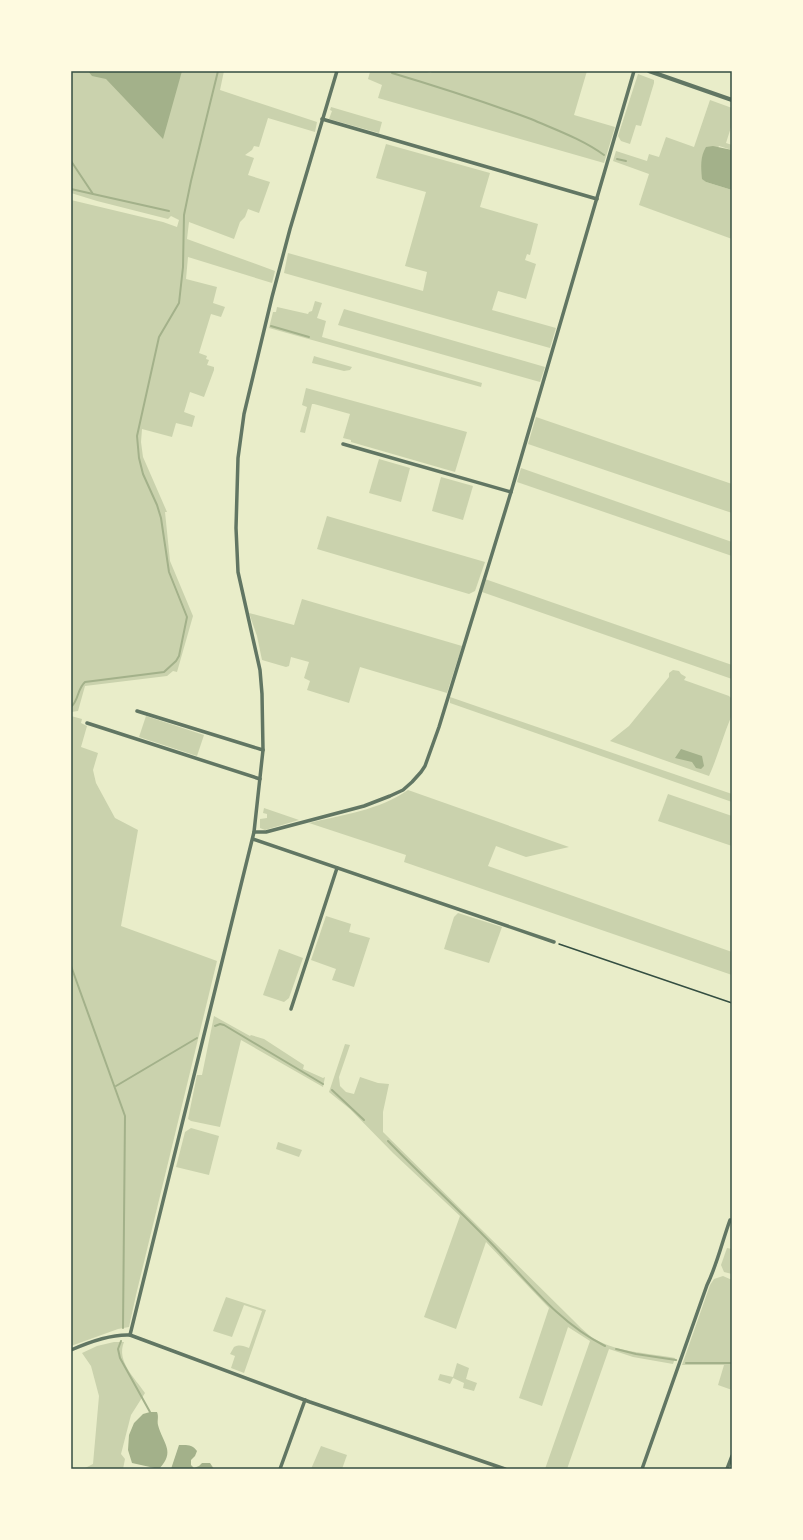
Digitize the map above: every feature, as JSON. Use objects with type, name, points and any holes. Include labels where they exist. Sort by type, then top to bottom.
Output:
[{"type":"street","points":[[130,1335],[253,839],[263,750],[263,728],[260,670],[243,600],[237,556],[236,528],[238,458],[244,414],[272,297],[290,229],[337,71]]},
{"type":"street","points":[[254,832],[266,832],[364,806],[403,790],[421,772],[439,727],[511,492],[634,71]]},
{"type":"street","points":[[649,71],[732,100]]},
{"type":"street","points":[[322,119],[597,199]]},
{"type":"street","points":[[343,444],[511,492]]},
{"type":"street","points":[[137,711],[263,750]]},
{"type":"street","points":[[87,723],[260,779]]},
{"type":"street","points":[[253,839],[554,942]]},
{"type":"street","points":[[291,1009],[337,868]]},
{"type":"street","points":[[642,1469],[707,1285],[714,1270],[730,1220]]},
{"type":"street","points":[[71,1350],[101,1339],[130,1335],[305,1400],[505,1469]]},
{"type":"street","points":[[280,1469],[305,1400]]},
{"type":"street","points":[[727,1469],[732,1456]]},
{"type":"path","points":[[554,942],[732,1003]]},
{"type":"shaded area","points":[[71,71],[224,71],[220,90],[317,122],[315,132],[268,118],[259,147],[254,146],[252,150],[245,155],[254,158],[248,175],[270,182],[259,213],[248,209],[245,217],[240,222],[234,239],[189,222],[187,239],[275,271],[272,283],[188,257],[186,279],[217,287],[213,303],[225,307],[221,317],[211,314],[199,353],[207,356],[206,359],[209,360],[207,365],[214,367],[214,370],[204,397],[190,392],[184,412],[195,416],[192,427],[176,423],[172,437],[142,429],[141,442],[143,457],[167,512],[165,512],[170,561],[193,616],[177,672],[173,671],[167,676],[85,686],[78,711],[71,712],[71,200],[163,222],[177,227],[179,220],[171,216],[168,219],[71,193]]},
{"type":"shaded area","points":[[88,71],[182,71],[163,139],[106,79],[92,76]]},
{"type":"shaded area","points":[[369,71],[423,71],[431,73],[432,71],[587,71],[574,115],[615,127],[604,163],[378,98],[382,85],[368,79]]},
{"type":"shaded area","points":[[638,74],[654,80],[654,83],[641,126],[636,125],[630,144],[621,141],[618,136]]},
{"type":"shaded area","points":[[710,100],[732,108],[732,124],[726,143],[732,145],[732,150],[719,146],[703,179],[706,182],[732,190],[732,239],[639,205],[649,174],[613,161],[616,151],[647,161],[649,154],[659,157],[666,137],[694,147]]},
{"type":"shaded area","points":[[331,107],[382,122],[379,133],[329,119],[332,111],[330,110]]},
{"type":"shaded area","points":[[386,144],[490,173],[480,207],[538,224],[530,255],[527,254],[525,260],[536,264],[526,299],[498,291],[492,310],[556,328],[550,348],[284,273],[288,253],[423,291],[427,272],[405,266],[426,192],[376,178]]},
{"type":"shaded area","points":[[713,146],[732,150],[732,190],[706,182],[702,179],[701,166],[703,155],[706,147]]},
{"type":"shaded area","points":[[315,301],[322,303],[317,318],[326,321],[322,337],[482,383],[481,387],[269,328],[273,312],[276,312],[277,307],[308,314],[312,311]]},
{"type":"shaded area","points":[[344,309],[545,367],[540,382],[338,325]]},
{"type":"shaded area","points":[[314,356],[352,367],[350,370],[344,371],[312,363]]},
{"type":"shaded area","points":[[306,388],[467,432],[455,472],[351,442],[351,440],[343,438],[350,414],[314,404],[312,404],[305,433],[300,432],[307,407],[302,405]]},
{"type":"shaded area","points":[[536,417],[732,484],[732,513],[528,444]]},
{"type":"shaded area","points":[[379,459],[410,468],[401,502],[369,493]]},
{"type":"shaded area","points":[[521,468],[732,542],[732,556],[517,482]]},
{"type":"shaded area","points":[[441,477],[473,486],[463,520],[432,511]]},
{"type":"shaded area","points":[[327,516],[485,562],[475,591],[469,594],[317,549]]},
{"type":"shaded area","points":[[485,579],[732,665],[732,679],[482,592]]},
{"type":"shaded area","points":[[302,599],[462,646],[447,693],[360,667],[349,703],[307,690],[310,681],[304,678],[309,662],[291,657],[289,666],[286,667],[262,660],[257,636],[249,613],[294,625]]},
{"type":"shaded area","points":[[673,670],[679,671],[686,677],[684,680],[729,696],[732,699],[732,717],[709,776],[610,741],[629,726],[669,677],[669,673]]},
{"type":"shaded area","points":[[450,697],[732,794],[732,802],[450,703]]},
{"type":"shaded area","points":[[71,716],[82,719],[81,723],[87,726],[81,747],[98,753],[93,770],[96,783],[115,818],[138,830],[121,926],[217,961],[129,1327],[118,1329],[71,1346]]},
{"type":"shaded area","points":[[146,716],[204,735],[197,756],[139,737]]},
{"type":"shaded area","points":[[681,749],[702,756],[704,766],[701,769],[696,768],[692,762],[675,758]]},
{"type":"shaded area","points":[[408,790],[569,847],[526,857],[496,846],[488,866],[732,952],[732,975],[404,862],[406,855],[309,823],[373,807],[397,797]]},
{"type":"shaded area","points":[[668,794],[732,816],[732,846],[658,821]]},
{"type":"shaded area","points":[[264,808],[299,820],[265,830],[260,828],[260,819],[267,818],[267,814],[263,813]]},
{"type":"shaded area","points":[[458,913],[502,927],[489,963],[444,949],[454,917]]},
{"type":"shaded area","points":[[326,916],[351,924],[349,932],[370,938],[354,987],[332,980],[336,969],[311,960]]},
{"type":"shaded area","points":[[279,949],[303,958],[289,998],[284,1002],[263,995]]},
{"type":"shaded area","points":[[214,1016],[250,1036],[264,1039],[304,1065],[303,1069],[323,1078],[325,1077],[323,1087],[241,1040],[220,1127],[191,1121],[188,1119],[197,1075],[202,1075]]},
{"type":"shaded area","points":[[345,1044],[350,1045],[339,1077],[340,1086],[346,1092],[354,1094],[360,1077],[378,1083],[389,1084],[383,1112],[383,1132],[581,1328],[590,1336],[599,1341],[620,1349],[675,1358],[673,1364],[633,1357],[609,1349],[567,1469],[545,1469],[590,1341],[568,1327],[542,1406],[519,1398],[549,1308],[486,1242],[456,1329],[424,1317],[460,1216],[393,1153],[350,1109],[329,1092]]},
{"type":"shaded area","points":[[191,1128],[219,1136],[209,1175],[176,1167],[185,1132]]},
{"type":"shaded area","points":[[278,1142],[302,1150],[299,1157],[276,1149]]},
{"type":"shaded area","points":[[727,1248],[732,1249],[732,1274],[724,1272],[721,1265]]},
{"type":"shaded area","points":[[723,1276],[732,1280],[732,1390],[718,1385],[724,1365],[682,1365],[710,1285],[714,1279]]},
{"type":"shaded area","points":[[226,1297],[266,1310],[244,1373],[231,1368],[235,1356],[230,1354],[236,1346],[249,1348],[262,1311],[244,1305],[232,1337],[213,1331]]},
{"type":"shaded area","points":[[114,1342],[124,1342],[122,1356],[124,1363],[145,1393],[131,1415],[121,1454],[125,1459],[123,1469],[83,1469],[93,1464],[99,1396],[91,1366],[82,1353],[97,1346]]},
{"type":"shaded area","points":[[457,1363],[469,1368],[466,1379],[477,1383],[474,1391],[463,1388],[464,1383],[453,1378],[450,1384],[438,1380],[440,1374],[453,1377]]},
{"type":"shaded area","points":[[157,1412],[160,1432],[167,1447],[167,1457],[159,1469],[132,1463],[128,1450],[129,1435],[134,1423],[143,1414]]},
{"type":"shaded area","points":[[179,1445],[191,1446],[197,1451],[191,1460],[191,1465],[194,1468],[202,1463],[210,1463],[214,1469],[171,1469]]},
{"type":"shaded area","points":[[321,1446],[347,1455],[342,1469],[311,1469]]},
{"type":"waterway","points":[[71,707],[85,682],[164,672],[176,661],[179,656],[187,617],[169,572],[161,518],[157,505],[143,474],[139,458],[137,436],[159,337],[179,303],[183,267],[184,215],[218,71]]},
{"type":"waterway","points":[[392,73],[531,119],[578,139],[604,155]]},
{"type":"waterway","points":[[617,159],[626,161]]},
{"type":"waterway","points":[[71,161],[93,194],[169,211]]},
{"type":"waterway","points":[[71,189],[93,194]]},
{"type":"waterway","points":[[271,326],[309,337]]},
{"type":"waterway","points":[[71,966],[125,1116],[123,1328]]},
{"type":"waterway","points":[[215,1026],[220,1024],[224,1025],[323,1084]]},
{"type":"waterway","points":[[116,1086],[197,1038]]},
{"type":"waterway","points":[[332,1090],[364,1120]]},
{"type":"waterway","points":[[388,1141],[477,1229],[557,1313],[572,1325],[605,1346]]},
{"type":"waterway","points":[[121,1341],[118,1349],[120,1358],[150,1412]]},
{"type":"waterway","points":[[616,1349],[636,1354],[676,1360]]},
{"type":"waterway","points":[[686,1363],[732,1363]]}]
